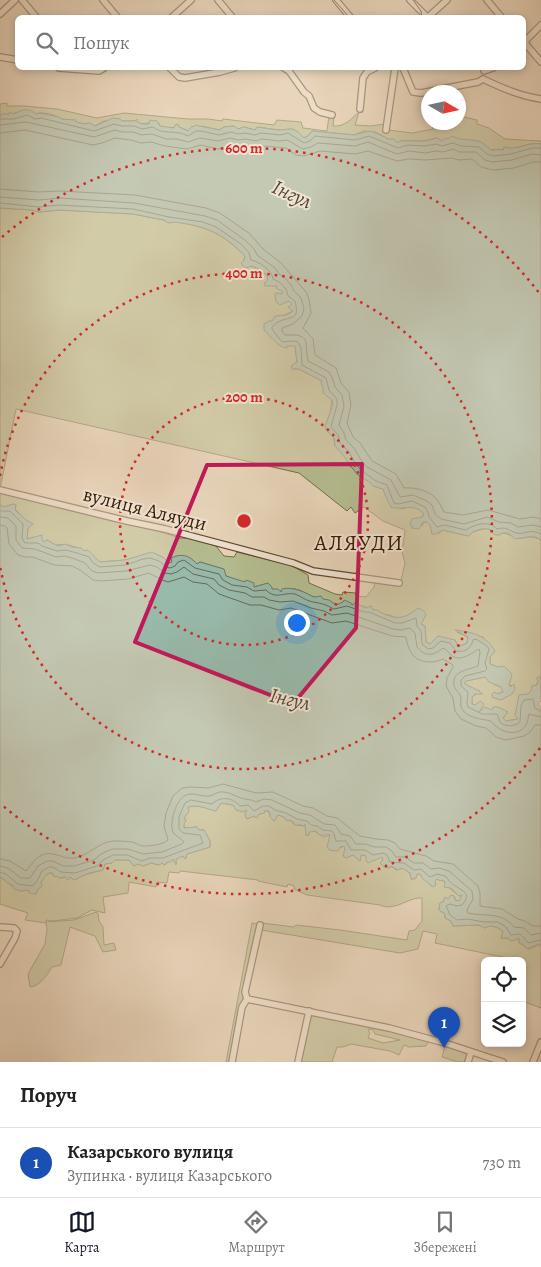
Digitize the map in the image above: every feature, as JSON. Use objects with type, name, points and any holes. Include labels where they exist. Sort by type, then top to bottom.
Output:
[{"type":"street","points":[[0,14],[15,0]]},
{"type":"street","points":[[22,0],[34,15]]},
{"type":"street","points":[[103,0],[116,15]]},
{"type":"street","points":[[174,15],[191,0]]},
{"type":"street","points":[[218,0],[230,15]]},
{"type":"street","points":[[336,0],[348,15]]},
{"type":"street","points":[[410,0],[425,15]]},
{"type":"street","points":[[429,15],[447,0]]},
{"type":"street","points":[[487,0],[500,15]]},
{"type":"street","points":[[526,41],[541,25]]},
{"type":"street","points":[[526,45],[541,62]]},
{"type":"street","points":[[0,58],[15,60]]},
{"type":"street","points":[[172,70],[179,77],[185,78],[227,70]]},
{"type":"street","points":[[287,70],[309,96],[314,108],[320,112],[332,115]]},
{"type":"street","points":[[360,109],[363,78],[371,70]]},
{"type":"street","points":[[386,130],[395,70]]},
{"type":"street","points":[[404,70],[414,92],[478,82],[483,79]]},
{"type":"street","points":[[481,70],[483,79]]},
{"type":"street","points":[[483,79],[500,88],[541,100]]},
{"type":"street","name":"вулиця Аляуди","points":[[0,490],[165,529],[293,563],[313,571],[399,583]]},
{"type":"street","points":[[232,1062],[242,1007],[247,999],[246,992],[260,925]]},
{"type":"street","points":[[0,928],[11,928],[16,931],[15,938],[0,964]]},
{"type":"street","points":[[247,999],[389,1028],[503,1062]]},
{"type":"street","points":[[298,1062],[309,1011]]},
{"type":"street","points":[[533,1062],[541,1042]]},
{"type":"street","points":[[468,1062],[471,1052]]},
{"type":"highlighted area","points":[[362,464],[356,628],[293,704],[135,642],[207,465]]},
{"type":"shaded area","points":[[7,103],[7,106],[57,109],[97,118],[124,113],[188,119],[222,121],[223,119],[274,125],[277,120],[301,122],[303,128],[327,131],[329,115],[334,116],[333,126],[337,126],[344,124],[359,112],[355,125],[371,126],[384,124],[388,130],[412,133],[428,130],[466,130],[466,118],[477,120],[477,124],[489,128],[505,139],[541,141],[541,144],[497,150],[467,144],[454,137],[442,141],[436,138],[425,141],[400,141],[398,144],[375,132],[364,131],[354,135],[312,131],[303,138],[297,131],[292,129],[278,130],[258,127],[255,130],[244,127],[238,129],[233,126],[224,127],[219,130],[202,126],[189,131],[179,127],[167,128],[155,122],[142,124],[135,121],[122,121],[120,119],[104,121],[95,126],[88,123],[61,119],[45,113],[36,114],[26,111],[2,114],[0,116],[0,104]]},
{"type":"shaded area","points":[[0,208],[39,212],[59,210],[133,214],[170,223],[173,221],[195,225],[212,231],[228,241],[245,256],[244,260],[268,276],[268,285],[278,286],[277,288],[283,292],[282,294],[277,293],[283,303],[289,301],[292,304],[293,311],[280,317],[271,336],[282,344],[295,345],[297,362],[294,364],[294,369],[299,369],[322,381],[332,400],[326,424],[334,438],[335,446],[345,455],[350,466],[376,487],[384,489],[384,492],[402,509],[411,506],[423,511],[424,514],[420,518],[422,526],[424,522],[427,522],[430,524],[432,531],[439,533],[443,530],[468,536],[473,532],[486,528],[499,535],[504,533],[517,538],[531,537],[541,540],[541,680],[540,677],[537,679],[536,685],[517,709],[518,719],[506,721],[503,719],[507,712],[493,710],[479,712],[475,705],[472,704],[472,697],[480,691],[464,683],[466,681],[485,677],[504,691],[492,697],[501,700],[513,686],[509,685],[511,679],[498,667],[490,664],[490,657],[483,637],[457,632],[468,637],[467,643],[458,647],[455,640],[434,640],[430,644],[426,642],[425,626],[421,624],[424,618],[416,611],[405,617],[397,618],[361,606],[336,605],[298,590],[278,591],[265,584],[254,587],[226,576],[223,569],[200,562],[197,564],[179,557],[171,558],[172,562],[169,563],[158,555],[152,554],[124,560],[100,562],[73,546],[54,545],[47,540],[44,542],[37,537],[27,539],[28,528],[26,521],[15,509],[16,505],[4,507],[0,505],[0,492],[152,529],[180,538],[193,538],[216,546],[224,556],[234,557],[237,552],[291,565],[308,575],[309,583],[335,594],[342,595],[343,592],[356,593],[356,596],[366,597],[374,587],[375,582],[401,581],[405,563],[402,552],[405,530],[383,521],[364,507],[355,513],[351,507],[347,511],[299,473],[16,409],[0,489]]},
{"type":"shaded area","points":[[221,803],[233,805],[236,810],[244,811],[246,809],[245,815],[247,819],[254,816],[256,818],[259,814],[268,811],[274,821],[278,815],[292,821],[293,824],[303,826],[305,824],[306,835],[309,835],[309,832],[312,830],[324,837],[330,835],[330,849],[335,850],[344,846],[343,856],[346,858],[353,855],[360,861],[361,855],[364,855],[371,861],[382,857],[382,862],[390,868],[391,866],[396,870],[404,868],[410,874],[411,879],[415,879],[417,874],[420,874],[431,886],[436,885],[435,881],[437,879],[444,881],[459,896],[462,895],[459,901],[455,900],[455,897],[451,895],[449,899],[445,897],[443,902],[440,903],[439,910],[445,914],[445,918],[451,921],[453,926],[479,925],[485,928],[490,926],[503,932],[501,938],[507,938],[512,941],[519,938],[519,943],[529,949],[541,945],[541,1008],[526,1002],[526,957],[503,957],[435,943],[437,934],[423,931],[418,949],[400,953],[261,930],[262,923],[294,927],[296,925],[407,940],[409,931],[415,930],[422,921],[422,898],[386,907],[307,895],[288,884],[287,887],[258,880],[180,871],[179,873],[169,872],[167,883],[157,882],[156,887],[129,882],[128,893],[103,897],[105,913],[92,910],[77,918],[46,920],[46,922],[74,920],[96,912],[103,927],[104,945],[114,943],[116,950],[103,952],[95,936],[70,927],[61,965],[52,967],[40,982],[30,987],[28,974],[45,944],[46,923],[25,920],[28,913],[0,904],[0,877],[16,889],[21,891],[28,890],[36,894],[42,880],[46,875],[52,873],[54,877],[56,875],[60,878],[69,877],[75,880],[81,876],[103,870],[105,864],[112,863],[115,860],[129,860],[134,866],[138,864],[143,866],[151,863],[159,865],[162,863],[164,865],[173,859],[176,864],[176,859],[181,856],[186,858],[187,854],[210,847],[210,841],[204,830],[199,830],[197,827],[184,828],[186,820],[184,818],[189,811],[188,807],[198,806],[216,811]]},
{"type":"shaded area","points":[[252,923],[258,924],[230,1062],[226,1062]]},
{"type":"shaded area","points":[[309,1014],[389,1030],[429,1041],[426,1046],[409,1047],[404,1045],[399,1055],[390,1051],[351,1044],[337,1047],[332,1062],[299,1062]],"holes":[[[368,1029],[373,1030],[375,1034],[400,1040],[383,1043],[368,1038],[370,1033]]]},
{"type":"shaded area","points":[[445,1046],[467,1053],[467,1062],[458,1062],[442,1057]]},
{"type":"water","name":"Інгул","points":[[23,110],[30,110],[36,114],[59,117],[61,119],[76,120],[76,122],[85,124],[90,123],[95,126],[113,118],[122,121],[135,121],[137,119],[137,122],[142,124],[149,124],[150,120],[156,120],[160,126],[174,128],[178,124],[179,127],[188,131],[195,125],[219,130],[224,127],[234,126],[238,129],[244,127],[255,130],[257,127],[278,130],[291,129],[297,131],[304,138],[312,131],[354,135],[370,131],[388,139],[394,139],[398,143],[400,141],[425,141],[437,138],[442,141],[452,136],[481,142],[494,151],[495,149],[503,150],[504,147],[513,148],[541,144],[541,540],[534,536],[515,539],[508,533],[495,535],[491,530],[485,529],[473,532],[468,536],[443,530],[432,534],[430,525],[427,522],[423,522],[419,529],[412,528],[410,524],[412,519],[422,517],[424,514],[416,508],[391,507],[383,489],[373,486],[357,474],[335,446],[334,438],[325,427],[333,404],[332,400],[323,393],[322,381],[299,369],[292,369],[291,366],[297,362],[295,346],[287,346],[287,348],[280,346],[264,330],[264,324],[272,321],[275,316],[287,315],[293,311],[288,307],[292,304],[289,301],[280,305],[276,302],[275,293],[282,294],[283,292],[276,288],[277,286],[265,286],[264,283],[267,281],[268,276],[255,267],[246,268],[243,266],[241,263],[245,256],[219,235],[196,226],[177,222],[168,223],[164,220],[133,214],[59,210],[39,212],[0,208],[0,116],[4,113],[8,115],[10,112],[13,114]]},
{"type":"water","name":"Інгул","points":[[0,505],[4,507],[16,505],[15,510],[33,524],[28,528],[27,539],[42,535],[44,542],[47,540],[58,546],[66,544],[71,547],[81,548],[84,551],[87,550],[100,562],[125,560],[152,552],[169,563],[172,562],[171,558],[185,556],[197,564],[200,562],[224,569],[226,576],[254,583],[254,587],[268,583],[272,589],[278,589],[281,592],[282,589],[286,588],[295,589],[314,597],[321,596],[323,599],[329,600],[336,605],[344,600],[352,605],[355,603],[366,608],[371,606],[373,610],[378,610],[394,617],[406,616],[418,608],[426,615],[421,624],[425,626],[426,642],[430,644],[438,636],[455,640],[458,647],[467,643],[468,637],[455,630],[478,635],[487,641],[495,651],[490,657],[490,664],[498,667],[504,666],[512,674],[509,685],[511,687],[514,684],[515,689],[512,694],[501,700],[492,697],[494,692],[498,694],[503,692],[501,687],[489,682],[485,677],[464,683],[483,694],[475,694],[472,697],[472,704],[475,705],[480,701],[484,704],[479,712],[485,707],[492,710],[493,707],[498,707],[508,712],[503,718],[506,721],[518,719],[515,715],[519,695],[528,694],[532,686],[537,685],[537,677],[540,677],[541,701],[538,704],[541,708],[541,945],[538,944],[527,949],[522,943],[519,943],[519,938],[512,941],[507,938],[501,938],[503,932],[495,927],[485,928],[479,925],[453,926],[451,921],[445,918],[445,914],[439,910],[440,903],[443,902],[445,897],[448,899],[451,895],[454,896],[455,900],[459,901],[462,895],[459,896],[451,888],[444,887],[445,882],[443,880],[437,879],[435,881],[436,885],[433,887],[420,874],[417,874],[416,878],[411,879],[410,873],[402,868],[398,870],[391,866],[390,868],[384,867],[380,863],[383,860],[382,857],[368,863],[364,855],[361,855],[360,861],[353,855],[346,858],[343,856],[344,846],[340,847],[338,851],[329,850],[327,847],[330,835],[321,835],[316,831],[309,832],[309,835],[306,835],[305,824],[303,826],[299,824],[296,826],[292,821],[278,815],[274,821],[270,817],[270,812],[266,810],[265,813],[259,814],[257,818],[254,816],[247,819],[245,815],[247,810],[243,812],[236,810],[233,805],[221,803],[216,811],[199,806],[188,807],[189,811],[184,818],[186,821],[184,828],[197,827],[199,830],[204,830],[210,841],[210,847],[187,854],[185,859],[183,856],[176,859],[176,865],[173,859],[165,865],[162,863],[159,865],[151,863],[143,866],[138,864],[134,866],[129,860],[115,860],[112,863],[105,864],[103,870],[89,873],[74,880],[70,877],[68,880],[65,877],[55,877],[52,873],[48,873],[41,882],[42,886],[36,894],[29,893],[28,890],[14,889],[12,885],[0,877]]},
{"type":"tram line","points":[[334,0],[347,15]]},
{"type":"tram line","points":[[413,0],[422,15]]},
{"type":"place","name":"Казарського вулиця","points":[[444,1048]]},
{"type":"district","name":"АЛЯУДИ","points":[[359,543]]}]
